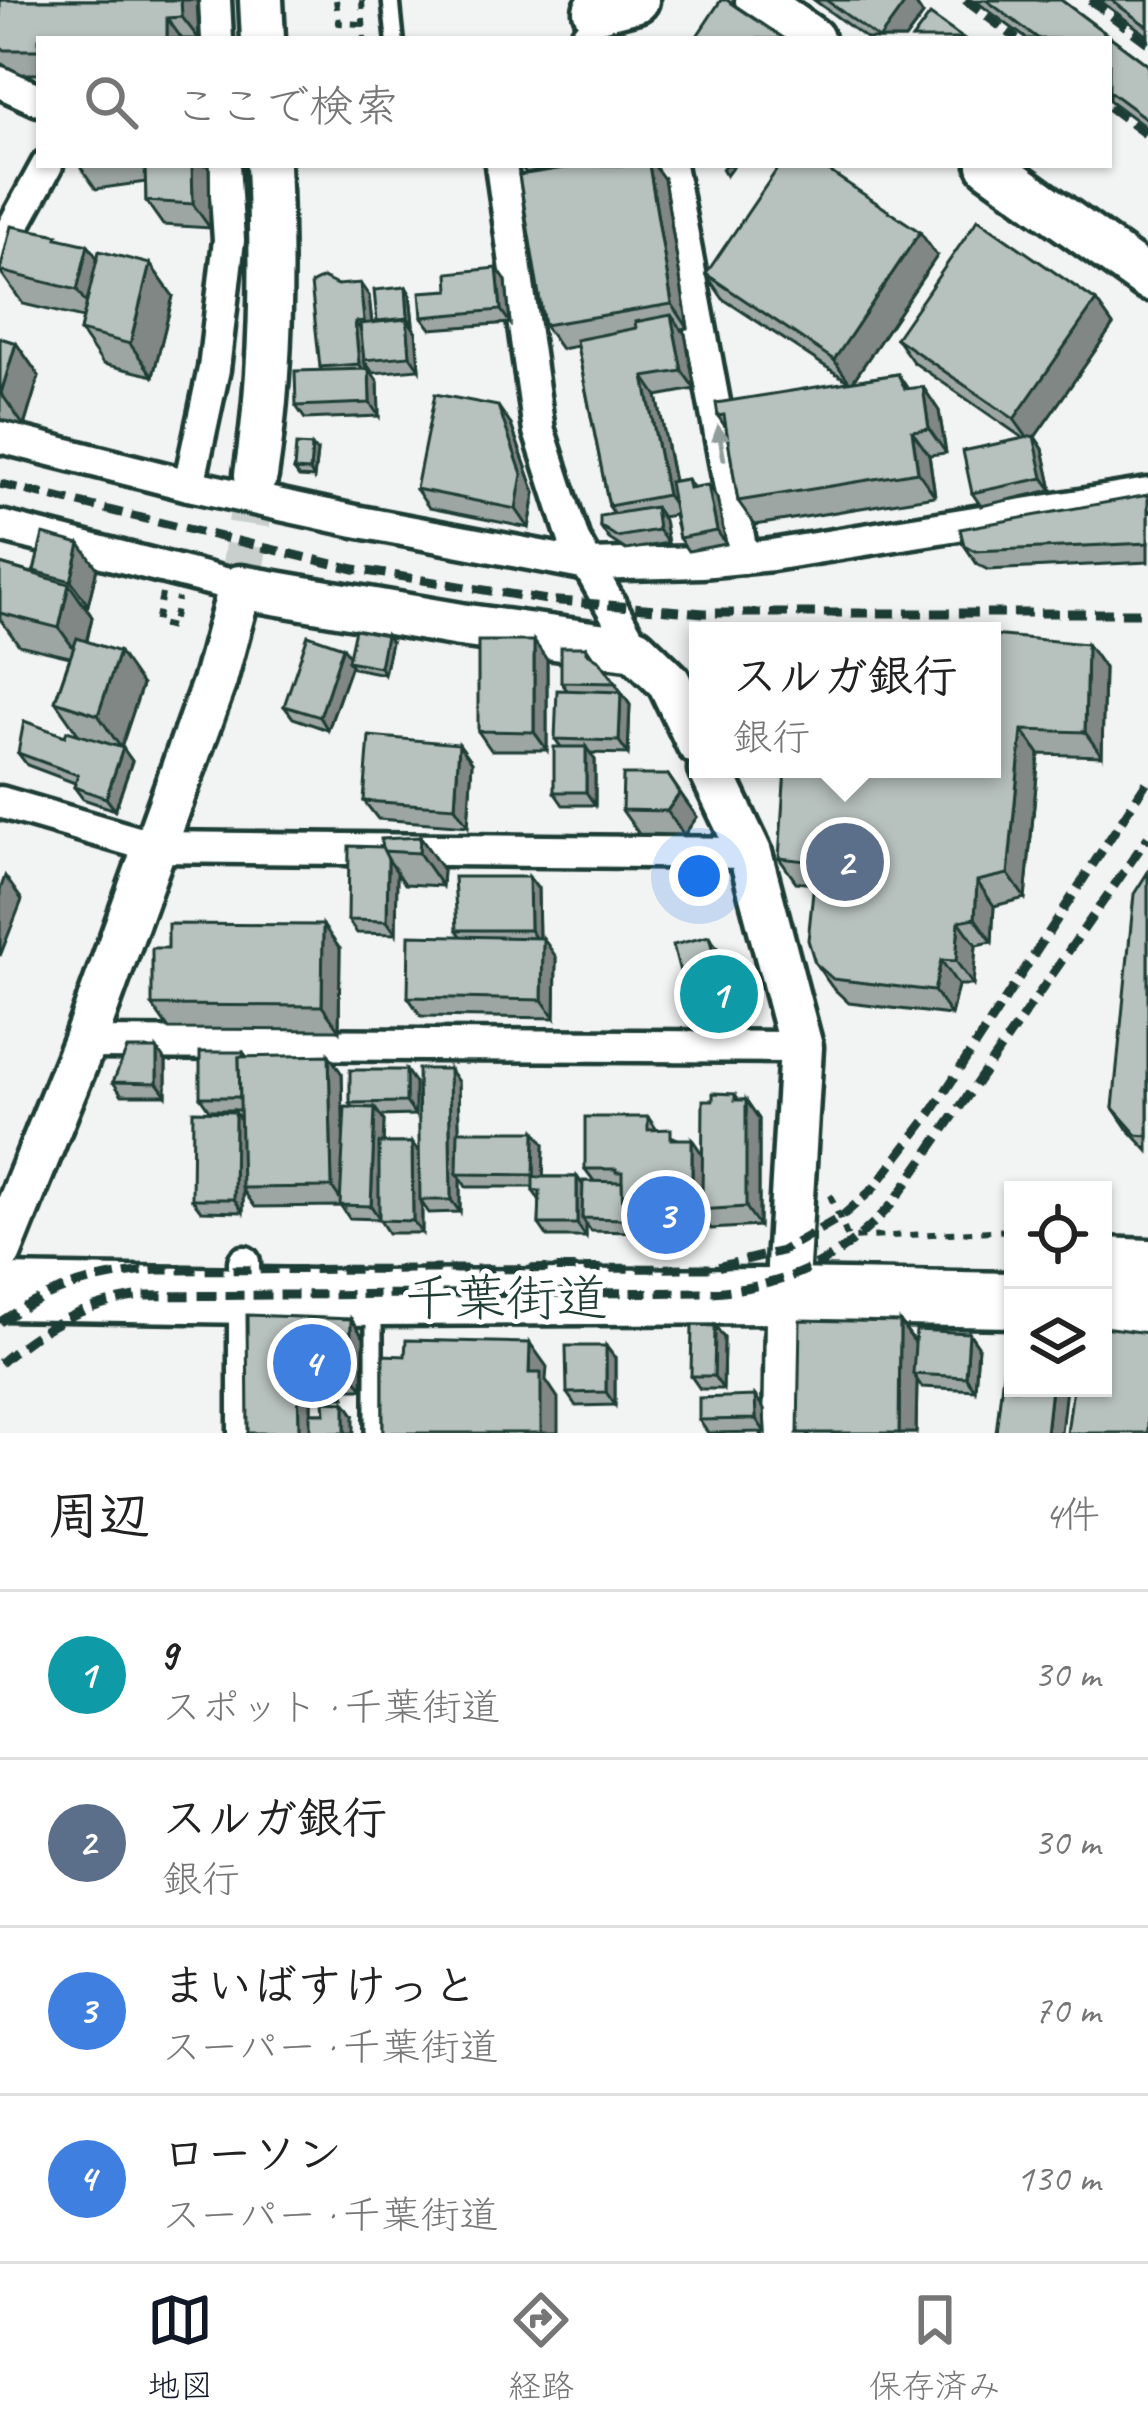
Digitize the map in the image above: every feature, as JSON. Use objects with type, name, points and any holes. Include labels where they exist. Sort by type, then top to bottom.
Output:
[{"type":"highway","name":"千葉街道","points":[[0,1262],[245,1278],[788,1281],[1004,1299]]},
{"type":"highway","name":"千葉街道","points":[[0,1292],[245,1278],[374,1298],[788,1281],[1004,1265]]},
{"type":"highway","points":[[1112,1265],[1148,1267]]},
{"type":"highway","points":[[1112,1304],[1148,1306]]},
{"type":"street","points":[[215,0],[217,36]]},
{"type":"street","points":[[261,0],[263,36]]},
{"type":"street","points":[[587,17],[637,0]]},
{"type":"street","points":[[757,0],[808,36]]},
{"type":"street","points":[[0,82],[36,99]]},
{"type":"street","points":[[0,251],[45,168]]},
{"type":"street","points":[[189,485],[214,369],[229,240],[224,168]]},
{"type":"street","points":[[256,475],[266,410],[270,324],[268,168]]},
{"type":"street","points":[[501,168],[539,431],[574,540],[635,650],[669,682],[689,724]]},
{"type":"street","points":[[671,168],[742,558]]},
{"type":"street","points":[[992,168],[1148,279]]},
{"type":"street","points":[[0,437],[189,485],[588,565],[742,558],[1148,494]]},
{"type":"street","points":[[0,526],[173,581],[240,586],[635,650]]},
{"type":"street","points":[[0,1251],[84,1042],[215,680],[240,586]]},
{"type":"street","points":[[714,778],[750,853],[801,1047],[784,1433]]},
{"type":"street","points":[[0,802],[154,847],[750,853]]},
{"type":"street","points":[[84,1042],[801,1047]]},
{"type":"street","points":[[244,1433],[245,1278]]},
{"type":"lane","points":[[391,0],[394,36]]},
{"type":"lane","points":[[374,1298],[374,1433]]},
{"type":"path","points":[[336,0],[339,23],[362,23]]},
{"type":"path","points":[[362,0],[364,36]]},
{"type":"path","points":[[173,581],[172,627],[156,623],[173,581]]},
{"type":"path","points":[[830,1177],[830,1198],[848,1238],[1004,1230]]},
{"type":"building","points":[[0,0],[181,0],[182,17],[167,18],[167,36],[36,36],[36,50],[0,47]]},
{"type":"building","points":[[721,0],[727,0],[781,36],[697,36]]},
{"type":"building","points":[[826,0],[907,0],[881,36]]},
{"type":"building","points":[[986,0],[1061,0],[1109,36],[1035,36]]},
{"type":"building","points":[[1111,0],[1148,0],[1148,27]]},
{"type":"building","points":[[930,15],[960,36],[914,36]]},
{"type":"building","points":[[1112,38],[1148,65],[1148,120],[1112,93]]},
{"type":"building","points":[[145,168],[192,168],[193,204],[146,201]]},
{"type":"building","points":[[564,168],[649,168],[672,304],[544,325],[519,175]]},
{"type":"building","points":[[778,168],[824,168],[920,232],[834,360],[706,274]]},
{"type":"building","points":[[978,219],[1096,301],[1014,419],[896,338]]},
{"type":"building","points":[[11,226],[88,245],[77,290],[0,271]]},
{"type":"building","points":[[99,251],[150,264],[130,344],[80,331]]},
{"type":"building","points":[[497,268],[501,310],[422,317],[420,292],[449,290],[448,273]]},
{"type":"building","points":[[323,278],[337,285],[360,283],[364,321],[355,322],[359,364],[320,367],[311,284]]},
{"type":"building","points":[[406,287],[408,318],[377,321],[374,290]]},
{"type":"building","points":[[671,315],[682,371],[644,377],[667,495],[609,506],[576,340],[636,328],[635,322]]},
{"type":"building","points":[[407,319],[410,356],[364,360],[360,324]]},
{"type":"building","points":[[0,338],[16,343],[1,393],[0,393]]},
{"type":"building","points":[[369,369],[370,403],[296,406],[295,371]]},
{"type":"building","points":[[898,374],[905,389],[923,387],[929,429],[912,431],[918,472],[738,501],[724,415],[718,416],[716,403]]},
{"type":"building","points":[[435,394],[498,406],[522,474],[516,509],[416,489]]},
{"type":"building","points":[[1034,436],[1043,478],[972,493],[963,451]]},
{"type":"building","points":[[296,445],[312,446],[310,471],[294,470]]},
{"type":"building","points":[[687,479],[689,488],[708,485],[717,531],[679,538],[669,482]]},
{"type":"building","points":[[1148,495],[1148,543],[975,551],[964,545],[960,529]]},
{"type":"building","points":[[655,507],[658,530],[617,537],[600,526],[600,516]]},
{"type":"building","points":[[43,534],[80,544],[71,581],[34,571]]},
{"type":"building","points":[[0,564],[69,584],[59,628],[0,613]]},
{"type":"building","points":[[355,629],[386,635],[380,667],[348,661]]},
{"type":"building","points":[[308,635],[343,647],[320,717],[284,706]]},
{"type":"building","points":[[1001,636],[1087,644],[1085,732],[1022,730],[1008,874],[977,881],[975,918],[959,921],[956,961],[941,960],[934,991],[833,979],[815,963],[808,940],[816,862],[779,858],[784,778],[1001,778]]},
{"type":"building","points":[[77,638],[119,652],[98,715],[55,701]]},
{"type":"building","points":[[478,641],[534,641],[534,732],[478,731]]},
{"type":"building","points":[[561,647],[586,647],[616,683],[561,682]]},
{"type":"building","points":[[557,690],[621,692],[619,741],[555,739]]},
{"type":"building","points":[[24,721],[65,736],[67,731],[123,748],[106,798],[74,787],[78,775],[18,753]]},
{"type":"building","points":[[369,736],[459,744],[455,807],[364,801]]},
{"type":"building","points":[[554,747],[586,747],[586,792],[554,792]]},
{"type":"building","points":[[623,775],[668,775],[680,793],[667,811],[622,810]]},
{"type":"building","points":[[420,837],[419,853],[382,851],[381,839]]},
{"type":"building","points":[[349,846],[382,847],[388,859],[387,921],[348,920]]},
{"type":"building","points":[[1148,872],[1148,1136],[1137,1135],[1113,1108],[1134,894]]},
{"type":"building","points":[[454,877],[529,877],[530,930],[457,930]]},
{"type":"building","points":[[168,924],[323,925],[322,1006],[152,1005],[152,948],[168,948]]},
{"type":"building","points":[[409,935],[543,938],[542,1000],[408,997]]},
{"type":"building","points":[[709,936],[720,978],[687,999],[673,945]]},
{"type":"building","points":[[127,1049],[157,1049],[157,1083],[113,1082]]},
{"type":"building","points":[[200,1052],[243,1052],[239,1057],[240,1097],[200,1097]]},
{"type":"building","points":[[329,1055],[332,1187],[242,1188],[239,1057]]},
{"type":"building","points":[[418,1069],[449,1069],[451,1200],[420,1200]]},
{"type":"building","points":[[350,1070],[406,1070],[406,1102],[350,1103]]},
{"type":"building","points":[[713,1093],[746,1100],[746,1207],[698,1210],[696,1204],[702,1202],[703,1100],[713,1100]]},
{"type":"building","points":[[345,1107],[375,1108],[371,1206],[340,1205]]},
{"type":"building","points":[[193,1111],[235,1112],[234,1199],[192,1199]]},
{"type":"building","points":[[585,1117],[648,1117],[648,1130],[671,1129],[671,1139],[692,1139],[692,1213],[622,1213],[622,1172],[585,1169]]},
{"type":"building","points":[[458,1131],[535,1131],[534,1175],[457,1174]]},
{"type":"building","points":[[379,1143],[412,1143],[413,1221],[379,1220]]},
{"type":"building","points":[[533,1177],[577,1177],[577,1224],[539,1224],[540,1191],[533,1191]]},
{"type":"building","points":[[583,1181],[622,1182],[623,1219],[582,1218]]},
{"type":"building","points":[[247,1315],[351,1319],[350,1370],[329,1370],[332,1378],[298,1379],[299,1433],[248,1433]]},
{"type":"building","points":[[800,1320],[900,1322],[899,1433],[798,1433]]},
{"type":"building","points":[[692,1325],[715,1326],[714,1376],[691,1376]]},
{"type":"building","points":[[1112,1328],[1148,1333],[1148,1433],[1067,1433],[1072,1397],[1112,1397]]},
{"type":"building","points":[[916,1330],[969,1333],[966,1377],[913,1374]]},
{"type":"building","points":[[406,1340],[530,1343],[529,1373],[541,1373],[541,1433],[383,1433],[383,1355],[405,1356]]},
{"type":"building","points":[[566,1346],[606,1346],[606,1392],[567,1393]]},
{"type":"building","points":[[1004,1364],[1004,1397],[1050,1397],[1046,1433],[996,1433]]},
{"type":"building","points":[[755,1396],[756,1419],[699,1420],[699,1398]]},
{"type":"building","points":[[324,1401],[345,1402],[345,1433],[310,1433],[310,1413],[325,1413]]},
{"type":"tunnel","points":[[240,587],[256,475]]},
{"type":"railway","points":[[965,0],[1013,36]]},
{"type":"railway","points":[[1090,0],[1148,43]]},
{"type":"railway","points":[[1112,109],[1148,136]]},
{"type":"railway","points":[[0,484],[354,569],[547,600],[704,613],[1148,613]]},
{"type":"railway","points":[[0,1322],[75,1285],[158,1270],[713,1268],[782,1251],[841,1217],[873,1189],[931,1113],[1148,780]]},
{"type":"railway","points":[[0,1363],[66,1319],[141,1296],[712,1292],[767,1283],[813,1267],[853,1241],[893,1203],[1148,837]]},
{"type":"place","name":"スルガ銀行","points":[[845,862]]},
{"type":"place","name":"g","points":[[719,994]]},
{"type":"place","name":"まいばすけっと","points":[[666,1215]]},
{"type":"place","name":"ローソン","points":[[312,1363]]}]
